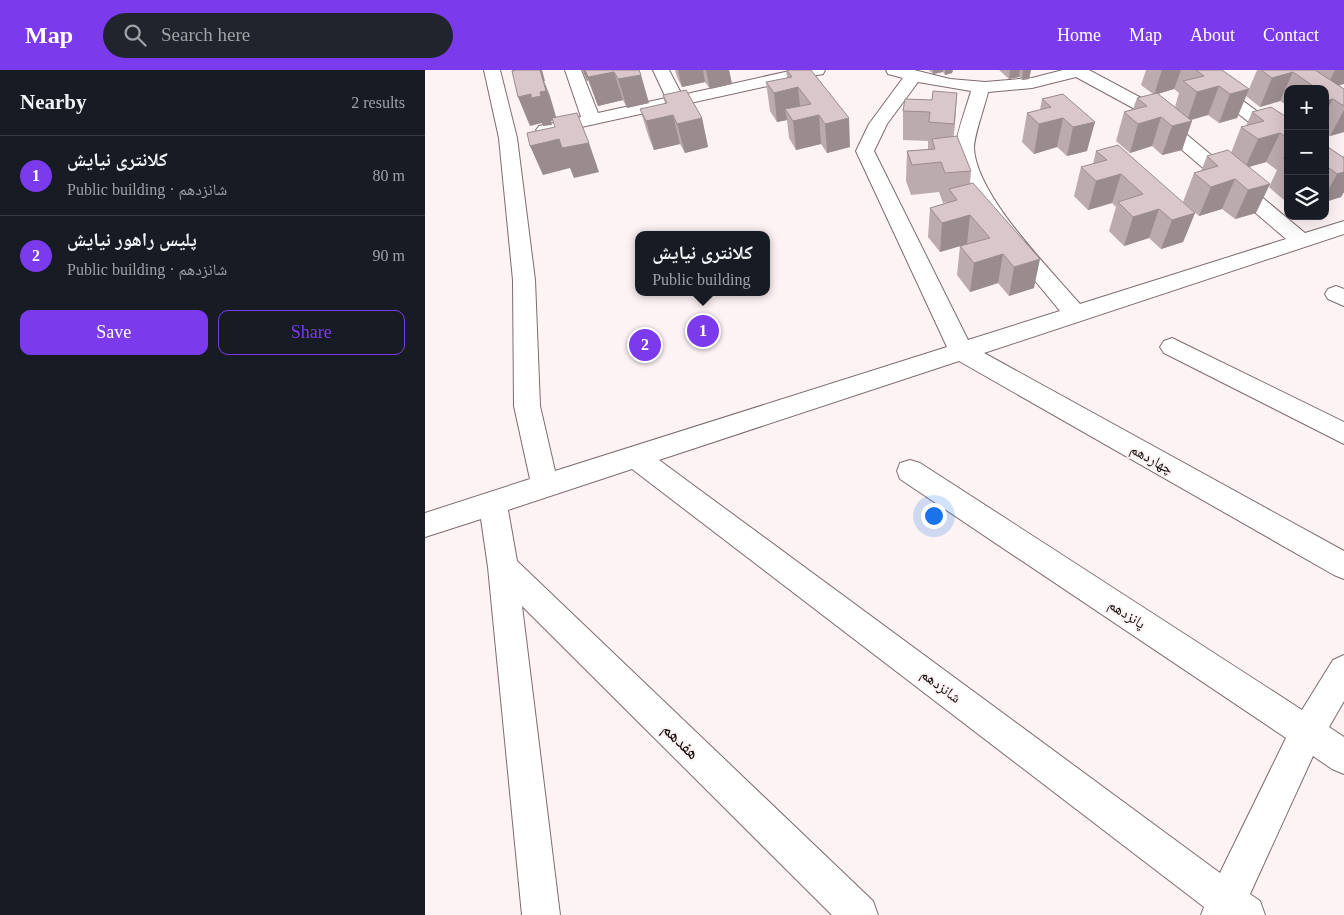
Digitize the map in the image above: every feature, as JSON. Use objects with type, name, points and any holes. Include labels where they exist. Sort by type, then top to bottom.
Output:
[{"type":"street","points":[[492,70],[509,138],[523,280],[527,406],[545,486]]},
{"type":"street","points":[[573,70],[591,119]]},
{"type":"street","points":[[661,70],[676,101]]},
{"type":"street","points":[[739,70],[749,86]]},
{"type":"street","points":[[509,138],[817,70]]},
{"type":"street","points":[[893,70],[950,84],[981,86],[1024,85],[1078,70],[1139,104],[1302,241]]},
{"type":"street","points":[[1190,70],[1284,140]]},
{"type":"street","points":[[914,75],[878,124],[865,151],[961,351]]},
{"type":"street","points":[[981,86],[965,147],[971,175],[988,207],[1075,314]]},
{"type":"street","points":[[425,525],[637,458],[1344,227]]},
{"type":"street","points":[[1172,348],[1344,434]]},
{"type":"street","name":"چهاردهم","points":[[961,351],[1344,566]]},
{"type":"street","name":"شانزدهم","points":[[637,458],[1231,910]]},
{"type":"street","name":"پانزدهم","points":[[910,471],[1344,757]]},
{"type":"street","points":[[493,503],[503,567],[541,915]]},
{"type":"street","name":"هفدهم","points":[[503,567],[859,915]]},
{"type":"street","points":[[1231,910],[1307,732],[1344,671]]},
{"type":"building","points":[[540,70],[546,91],[540,92],[541,96],[531,98],[531,94],[518,97],[512,71]]},
{"type":"building","points":[[585,70],[639,70],[641,75],[618,79],[614,72],[588,77]]},
{"type":"building","points":[[787,70],[811,70],[849,118],[825,124],[819,115],[793,121],[785,109],[811,104],[798,87],[774,93],[766,82],[792,77]]},
{"type":"building","points":[[1196,70],[1222,70],[1249,89],[1230,94],[1219,86],[1197,92],[1183,81],[1204,76]]},
{"type":"building","points":[[1261,70],[1315,70],[1344,89],[1344,106],[1333,99],[1329,100],[1329,85],[1312,85],[1293,72],[1272,78]]},
{"type":"building","points":[[686,90],[702,118],[677,124],[673,115],[646,121],[640,109],[667,103],[663,95]]},
{"type":"building","points":[[933,91],[957,93],[954,124],[929,122],[930,112],[903,111],[905,99],[932,100]]},
{"type":"building","points":[[1157,93],[1192,121],[1172,126],[1161,117],[1138,124],[1124,112],[1147,106],[1137,98]]},
{"type":"building","points":[[1063,94],[1095,122],[1073,127],[1063,118],[1039,124],[1027,113],[1051,107],[1042,99]]},
{"type":"building","points":[[1271,107],[1284,115],[1284,136],[1280,133],[1258,139],[1241,127],[1264,121],[1252,112]]},
{"type":"building","points":[[577,113],[589,143],[562,148],[559,139],[530,146],[527,133],[555,127],[552,118]]},
{"type":"building","points":[[957,136],[971,171],[945,173],[941,162],[912,165],[907,151],[935,149],[932,139]]},
{"type":"building","points":[[1118,145],[1195,213],[1172,220],[1159,209],[1133,217],[1118,202],[1143,194],[1121,174],[1096,181],[1081,167],[1107,160],[1096,151]]},
{"type":"building","points":[[1329,148],[1344,158],[1344,172],[1337,174],[1329,168]]},
{"type":"building","points":[[1228,150],[1270,184],[1248,190],[1235,179],[1211,187],[1194,173],[1218,166],[1207,156]]},
{"type":"building","points":[[973,183],[1040,259],[1014,267],[1003,254],[974,263],[960,246],[990,238],[970,215],[942,223],[930,208],[957,200],[949,189]]},
{"type":"place","name":"کلانتری نیایش","points":[[703,331]]},
{"type":"place","name":"پلیس راهور نیایش","points":[[645,345]]}]
